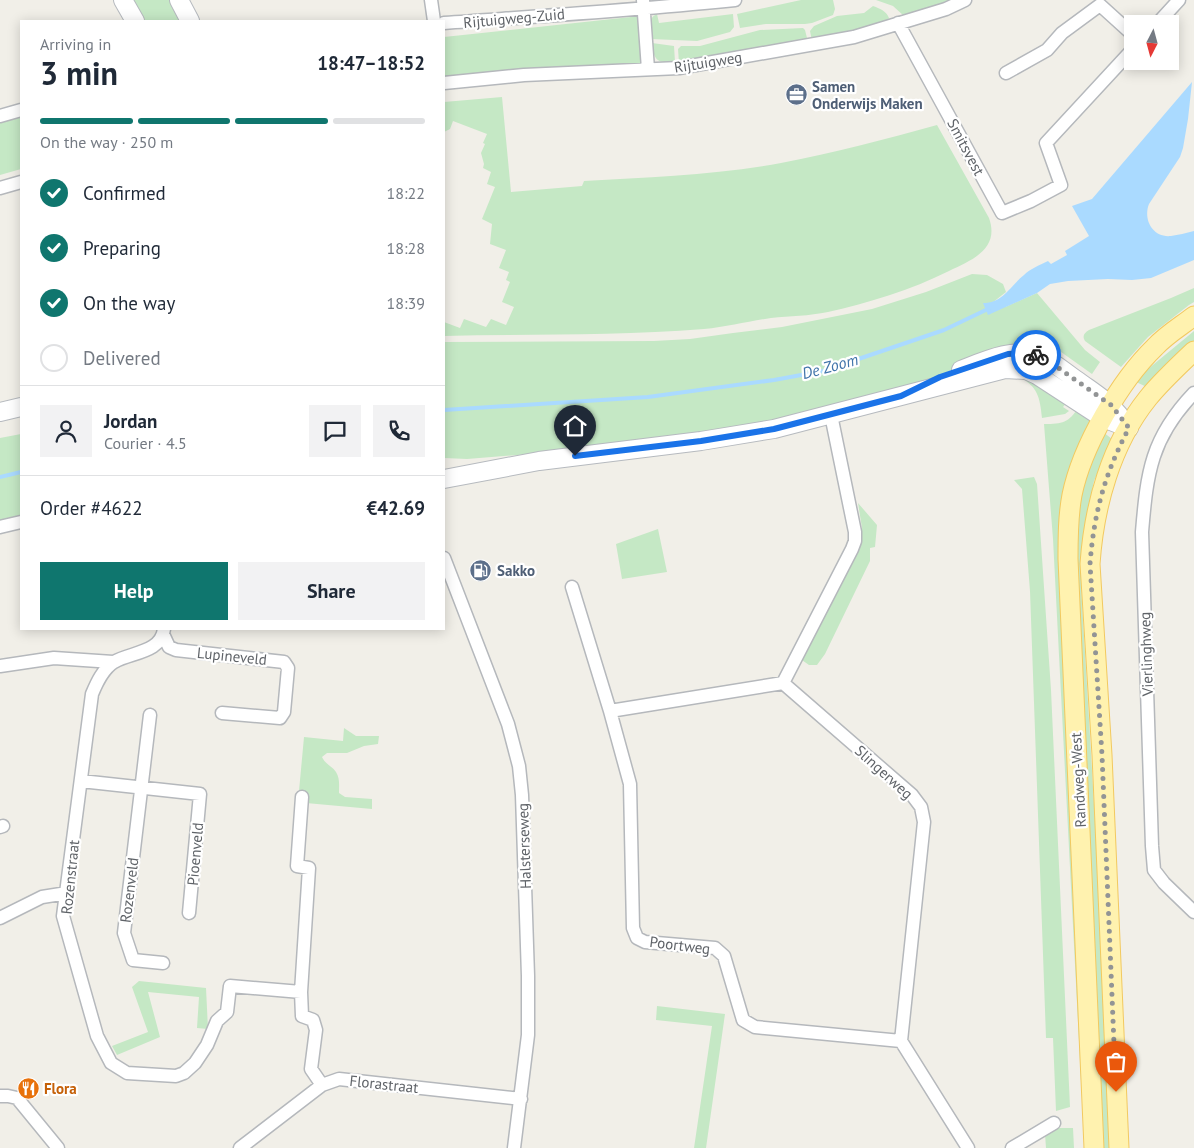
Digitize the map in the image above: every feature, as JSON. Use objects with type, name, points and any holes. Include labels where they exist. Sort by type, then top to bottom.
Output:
[{"type":"main road","points":[[124,0],[134,20]]},
{"type":"main road","points":[[178,0],[189,20]]},
{"type":"main road","name":"Randweg-West","points":[[1094,1148],[1068,537],[1072,494],[1078,473],[1107,412],[1135,369],[1156,346],[1194,316]]},
{"type":"main road","name":"Randweg-West","points":[[1119,1148],[1102,764],[1090,564],[1092,533],[1104,483],[1116,451],[1148,399],[1194,352]]},
{"type":"main road","points":[[445,479],[539,461],[701,441],[832,420],[901,396],[940,377],[1008,354],[1020,353],[1046,359],[1107,412],[1129,428]]},
{"type":"main road","points":[[0,412],[20,407]]},
{"type":"main road","points":[[445,467],[455,471],[478,472]]},
{"type":"street","points":[[431,0],[434,20]]},
{"type":"street","name":"Rijtuigweg-Zuid","points":[[445,23],[643,5],[735,0]]},
{"type":"street","name":"Rijtuigweg","points":[[445,83],[531,74],[679,68],[854,37],[946,9],[965,0]]},
{"type":"street","points":[[1165,15],[1179,0]]},
{"type":"street","points":[[643,5],[648,69]]},
{"type":"street","points":[[1006,73],[1047,50],[1062,33],[1100,6],[1124,27]]},
{"type":"street","name":"Smitsvest","points":[[898,23],[1002,213],[1061,185],[1046,143],[1124,59]]},
{"type":"street","points":[[0,116],[20,110]]},
{"type":"street","points":[[0,188],[20,182]]},
{"type":"street","name":"Vierlinghweg","points":[[1194,393],[1179,408],[1162,434],[1151,463],[1145,494],[1142,532],[1154,870],[1164,883],[1194,912]]},
{"type":"street","points":[[610,711],[783,683],[855,542],[855,532],[832,420]]},
{"type":"street","points":[[0,527],[20,522]]},
{"type":"street","name":"Halsterseweg","points":[[445,561],[508,724],[519,766],[522,795],[528,1035],[514,1148]]},
{"type":"street","name":"Poortweg","points":[[572,587],[630,784],[633,928],[637,938],[645,942],[715,948],[724,956],[743,1020],[755,1027],[901,1041]]},
{"type":"street","name":"Rozenstraat","points":[[163,631],[155,646],[113,662],[99,677],[92,694],[63,916],[97,1036],[111,1063],[127,1073],[176,1076],[195,1063],[207,1045],[217,1021],[227,1012],[230,986],[301,992]]},
{"type":"street","name":"Lupineveld","points":[[163,631],[170,648],[176,650],[284,662],[288,668],[284,712],[280,718],[222,713]]},
{"type":"street","points":[[0,666],[54,658],[113,662]]},
{"type":"street","name":"Slingerweg","points":[[783,683],[912,796],[920,807],[924,822],[901,1041]]},
{"type":"street","points":[[81,781],[142,789],[150,715]]},
{"type":"street","name":"Pioenveld","points":[[142,789],[200,794],[189,913]]},
{"type":"street","name":"Rozenveld","points":[[142,789],[124,933],[133,960],[163,963]]},
{"type":"street","points":[[302,797],[297,866],[309,868],[301,992],[302,1016],[313,1020],[316,1030],[311,1069],[322,1085]]},
{"type":"street","points":[[0,918],[42,897],[67,893]]},
{"type":"street","points":[[901,1041],[968,1148]]},
{"type":"street","name":"Florastraat","points":[[240,1148],[322,1085],[339,1079],[521,1099]]},
{"type":"street","points":[[0,1096],[17,1098],[58,1148]]},
{"type":"street","points":[[1012,1148],[1054,1123]]},
{"type":"green space","points":[[128,0],[174,0],[185,20],[138,20]]},
{"type":"green space","points":[[801,0],[833,0],[835,9],[833,15],[805,24],[766,24],[740,28],[737,14]]},
{"type":"green space","points":[[876,0],[955,0],[904,16],[893,6]]},
{"type":"green space","points":[[873,6],[881,9],[886,14],[889,18],[887,21],[812,41],[810,31],[814,26],[837,16],[864,13]]},
{"type":"green space","points":[[657,14],[659,23],[733,14],[734,27],[730,32],[697,41],[651,39],[651,21]]},
{"type":"green space","points":[[640,16],[641,63],[445,80],[445,37]]},
{"type":"green space","points":[[803,28],[808,42],[679,63],[678,49],[681,46],[700,46],[760,30]]},
{"type":"green space","points":[[652,43],[674,46],[675,62],[658,60],[655,57]]},
{"type":"green space","points":[[502,97],[511,192],[582,186],[584,181],[683,175],[757,167],[879,141],[937,125],[989,218],[991,238],[982,252],[975,258],[935,278],[874,300],[821,313],[771,318],[713,328],[672,331],[607,334],[445,336],[445,322],[460,328],[464,319],[486,327],[491,319],[506,325],[514,307],[502,302],[510,282],[506,280],[509,272],[499,268],[506,250],[490,244],[492,224],[482,219],[495,187],[487,184],[491,172],[483,168],[484,164],[481,153],[487,134],[453,121],[450,129],[445,132],[445,102]]},
{"type":"green space","points":[[20,117],[20,169],[0,175],[0,123]]},
{"type":"green space","points":[[972,274],[987,275],[1003,284],[1006,292],[992,303],[1005,307],[1037,293],[1085,350],[1100,362],[1092,374],[1047,342],[1044,346],[1039,342],[1028,341],[963,364],[935,378],[911,386],[812,413],[697,436],[593,449],[467,459],[445,458],[445,342],[654,341],[690,339],[782,327],[872,309],[926,292]]},
{"type":"green space","points":[[1194,288],[1194,302],[1148,337],[1121,367],[1084,339],[1084,335],[1089,330]]},
{"type":"green space","points":[[1194,331],[1194,343],[1149,388],[1136,382],[1148,369]]},
{"type":"green space","points":[[1018,372],[1067,402],[1063,407],[1069,411],[1065,414],[1042,418],[1037,393],[1030,384],[1019,377]]},
{"type":"green space","points":[[1079,407],[1094,419],[1074,470],[1090,1098],[1082,1100],[1053,539],[1044,424],[1064,422]]},
{"type":"green space","points":[[1103,432],[1112,439],[1094,481],[1083,534],[1081,585],[1100,905],[1111,1148],[1103,1148],[1075,532],[1085,478]]},
{"type":"green space","points":[[20,434],[20,518],[0,523],[0,438]]},
{"type":"green space","points":[[1034,477],[1037,484],[1051,690],[1070,1107],[1056,1111],[1053,1038],[1046,1038],[1030,591],[1022,489],[1014,480]]},
{"type":"green space","points":[[858,503],[877,525],[875,547],[870,548],[870,561],[825,654],[817,665],[809,665],[799,658],[858,541],[862,528]]},
{"type":"green space","points":[[658,529],[667,572],[622,579],[616,544]]},
{"type":"green space","points":[[344,728],[356,736],[379,736],[378,744],[364,746],[347,753],[327,753],[322,757],[337,774],[339,793],[345,797],[372,799],[372,809],[306,803],[306,799],[299,791],[304,737],[343,741]]},
{"type":"green space","points":[[139,981],[206,988],[208,1029],[197,1028],[199,997],[148,992],[160,1037],[117,1055],[112,1046],[148,1032],[132,987]]},
{"type":"green space","points":[[657,1006],[725,1014],[706,1148],[694,1148],[712,1026],[656,1020]]},
{"type":"green space","points":[[1058,1128],[1073,1128],[1074,1148],[1046,1148],[1045,1134]]},
{"type":"water","points":[[1192,82],[1188,119],[1180,157],[1149,204],[1147,216],[1154,231],[1164,236],[1174,236],[1194,231],[1194,260],[1151,278],[1068,281],[1050,284],[1037,293],[988,315],[983,303],[1001,297],[1029,271],[1048,261],[1051,264],[1067,255],[1065,251],[1089,236],[1072,206],[1092,199]]},
{"type":"waterway","name":"De Zoom","points":[[445,410],[648,397],[774,380],[823,371],[944,330],[990,308]]},
{"type":"waterway","name":"De Zoom","points":[[0,477],[20,472]]},
{"type":"way so far","points":[[1036,355],[1050,362],[1111,405],[1129,428],[1116,451],[1104,483],[1092,533],[1090,564],[1102,755],[1116,1092]]},
{"type":"place","name":"Samen Onderwijs Maken","points":[[796,95]]},
{"type":"place","name":"Sakko","points":[[481,570]]},
{"type":"place","name":"Flora","points":[[28,1088]]},
{"type":"route","points":[[575,456],[701,441],[774,429],[901,396],[940,377],[1008,354],[1036,355]]}]
